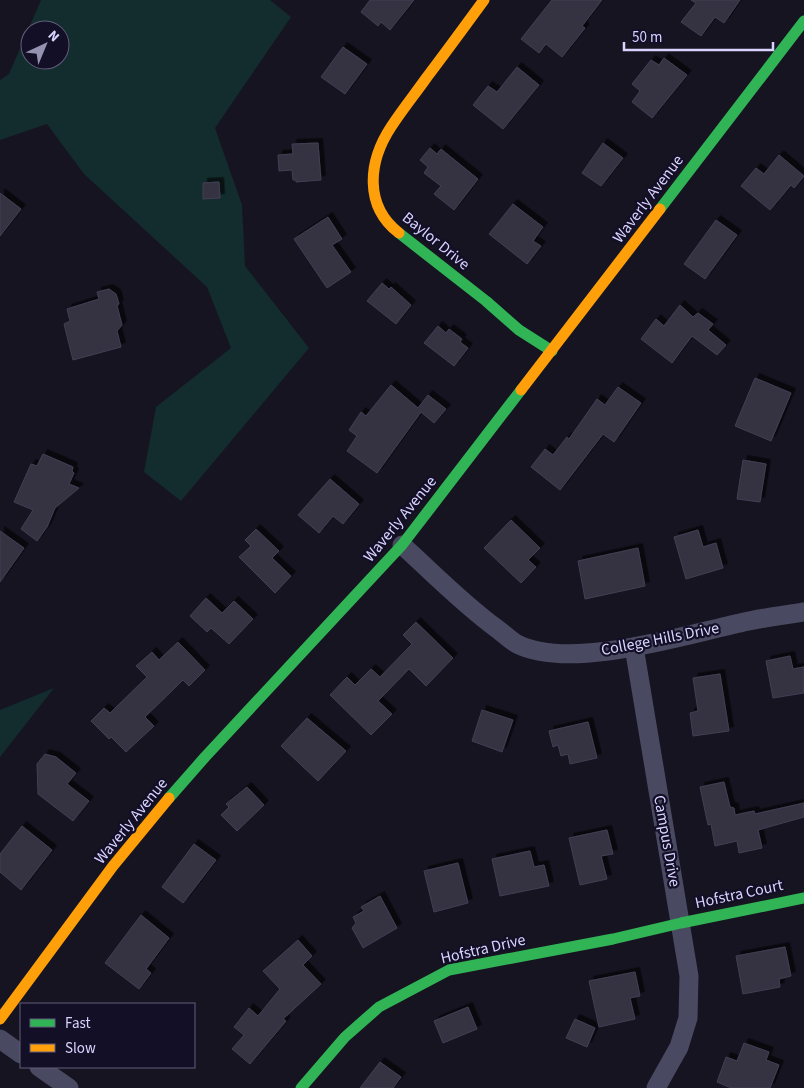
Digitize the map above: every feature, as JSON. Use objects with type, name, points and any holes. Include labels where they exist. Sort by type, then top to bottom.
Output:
[{"type":"street","name":"Baylor Drive","points":[[484,0],[390,128],[374,172],[374,197],[380,213],[390,226],[486,301],[519,330],[552,351]]},
{"type":"street","name":"Waverly Avenue","points":[[0,1019],[113,866],[154,815],[205,757],[402,545],[804,21]]},
{"type":"street","name":"College Hills Drive","points":[[402,545],[478,615],[517,644],[537,650],[567,653],[602,652],[634,647],[744,622],[804,612]]},
{"type":"street","name":"Campus Drive","points":[[634,647],[689,976],[688,1018],[679,1047],[656,1088]]},
{"type":"street","name":"Hofstra Court","points":[[681,923],[804,898]]},
{"type":"street","name":"Hofstra Drive","points":[[302,1088],[345,1037],[379,1007],[449,970],[613,939],[681,923]]},
{"type":"street","points":[[0,1039],[20,1053]]},
{"type":"street","points":[[40,1068],[69,1088]]},
{"type":"green space","points":[[41,0],[270,0],[291,17],[215,128],[242,205],[245,266],[309,348],[181,501],[144,472],[156,407],[231,348],[207,287],[84,174],[47,124],[0,140],[0,80],[9,74],[20,49],[20,70],[70,70],[70,20],[32,20]]},
{"type":"green space","points":[[54,688],[0,757],[0,710]]},
{"type":"building","points":[[370,0],[414,0],[390,30],[381,22],[378,26],[361,12]]},
{"type":"building","points":[[552,0],[602,0],[582,26],[585,28],[562,57],[546,44],[539,53],[521,39]]},
{"type":"building","points":[[691,0],[740,0],[724,23],[715,17],[701,36],[681,22],[696,3]]},
{"type":"building","points":[[343,47],[367,64],[345,94],[321,77]]},
{"type":"building","points":[[664,58],[687,75],[652,118],[632,102],[640,91],[632,84],[651,60],[659,65]]},
{"type":"building","points":[[517,67],[539,85],[503,129],[473,105],[488,86],[497,92]]},
{"type":"building","points":[[318,143],[321,180],[296,182],[296,180],[293,180],[292,170],[279,171],[278,155],[293,154],[292,144]]},
{"type":"building","points":[[603,143],[623,158],[601,186],[582,173]]},
{"type":"building","points":[[430,148],[437,154],[441,149],[478,179],[454,210],[434,194],[441,186],[424,173],[428,167],[420,160]]},
{"type":"building","points":[[779,155],[804,176],[794,188],[791,185],[770,210],[741,186],[756,168],[764,174]]},
{"type":"building","points":[[219,182],[220,198],[203,199],[203,183]]},
{"type":"building","points":[[0,193],[21,209],[0,236]]},
{"type":"building","points":[[513,204],[543,227],[533,241],[541,246],[527,264],[489,234]]},
{"type":"building","points":[[328,217],[342,239],[332,245],[351,272],[327,288],[294,239]]},
{"type":"building","points":[[716,220],[737,235],[705,279],[684,264]]},
{"type":"building","points":[[382,283],[389,289],[391,287],[411,305],[396,324],[367,301]]},
{"type":"building","points":[[109,289],[116,294],[119,304],[117,306],[122,325],[117,331],[121,347],[73,360],[64,324],[70,321],[67,309],[99,299],[97,292]]},
{"type":"building","points":[[680,305],[693,317],[698,313],[713,324],[708,330],[726,345],[717,355],[692,336],[672,363],[641,339],[656,319],[664,326]]},
{"type":"building","points":[[438,326],[446,333],[449,329],[462,339],[460,342],[468,348],[454,366],[424,343]]},
{"type":"building","points":[[755,378],[791,393],[771,441],[735,426]]},
{"type":"building","points":[[391,385],[418,408],[428,395],[446,409],[434,423],[421,412],[377,473],[347,451],[357,436],[349,430],[361,412],[366,416]]},
{"type":"building","points":[[618,387],[641,403],[614,442],[603,434],[560,490],[531,467],[545,449],[553,455],[567,437],[569,439],[597,399],[605,405]]},
{"type":"building","points":[[43,454],[73,467],[72,471],[74,473],[69,484],[79,488],[55,508],[47,527],[37,541],[21,529],[33,510],[14,502],[31,464],[37,466]]},
{"type":"building","points":[[743,460],[766,464],[760,502],[737,499]]},
{"type":"building","points":[[330,479],[359,504],[343,524],[333,516],[319,533],[298,515]]},
{"type":"building","points":[[511,520],[540,548],[528,560],[536,567],[521,583],[484,548]]},
{"type":"building","points":[[256,529],[279,551],[272,558],[291,576],[275,593],[239,557],[251,546],[245,540]]},
{"type":"building","points":[[698,530],[703,547],[716,543],[723,568],[686,579],[674,537]]},
{"type":"building","points":[[0,531],[24,548],[0,582]]},
{"type":"building","points":[[638,548],[645,586],[585,599],[578,561]]},
{"type":"building","points":[[206,598],[222,613],[234,601],[253,619],[229,644],[211,628],[207,632],[190,616]]},
{"type":"building","points":[[416,622],[453,658],[426,686],[409,669],[378,701],[392,714],[371,735],[330,695],[347,677],[355,685],[371,669],[380,677],[412,644],[403,635]]},
{"type":"building","points":[[178,642],[205,670],[189,686],[183,680],[145,717],[154,726],[126,752],[111,737],[109,739],[91,721],[104,708],[110,713],[147,677],[136,666],[152,652],[159,660]]},
{"type":"building","points":[[790,656],[793,669],[804,667],[804,693],[773,698],[766,661]]},
{"type":"building","points":[[720,674],[729,731],[693,736],[690,713],[698,711],[693,678]]},
{"type":"building","points":[[482,710],[513,720],[502,752],[472,741]]},
{"type":"building","points":[[307,718],[346,751],[318,781],[281,746]]},
{"type":"building","points":[[588,722],[597,758],[570,764],[568,754],[561,756],[558,745],[553,747],[549,731]]},
{"type":"building","points":[[45,754],[56,757],[76,773],[67,784],[89,801],[73,821],[38,794],[37,764]]},
{"type":"building","points":[[724,782],[730,807],[734,808],[735,815],[754,811],[755,814],[804,803],[804,817],[758,830],[762,848],[739,853],[737,841],[715,846],[711,824],[708,825],[700,787]]},
{"type":"building","points":[[247,787],[264,805],[237,831],[221,815],[229,807],[226,804]]},
{"type":"building","points":[[22,826],[52,850],[21,890],[0,872],[0,854]]},
{"type":"building","points":[[607,830],[613,854],[601,856],[607,879],[580,885],[569,838]]},
{"type":"building","points":[[194,844],[216,860],[183,903],[162,887]]},
{"type":"building","points":[[530,851],[534,867],[544,865],[549,886],[500,896],[492,859]]},
{"type":"building","points":[[458,863],[468,903],[434,912],[424,871]]},
{"type":"building","points":[[380,896],[397,928],[363,948],[352,928],[356,923],[353,917],[364,911],[361,907]]},
{"type":"building","points":[[141,915],[169,938],[146,969],[151,973],[139,989],[105,963]]},
{"type":"building","points":[[298,940],[312,956],[303,965],[321,984],[283,1019],[286,1021],[250,1064],[232,1049],[244,1035],[234,1027],[249,1008],[258,1016],[280,989],[263,971]]},
{"type":"building","points":[[785,947],[791,976],[779,979],[780,987],[743,994],[736,956]]},
{"type":"building","points":[[635,972],[640,996],[630,998],[635,1019],[599,1027],[589,981]]},
{"type":"building","points":[[468,1007],[477,1029],[443,1043],[434,1021]]},
{"type":"building","points":[[575,1019],[595,1028],[587,1047],[566,1038]]},
{"type":"building","points":[[744,1043],[769,1052],[766,1060],[779,1065],[770,1088],[731,1088],[717,1082],[726,1057],[737,1061]]},
{"type":"building","points":[[380,1062],[401,1077],[393,1088],[360,1088]]},
{"type":"traffic: fast","points":[[660,209],[804,21]]},
{"type":"traffic: fast","points":[[399,233],[486,301],[519,330],[552,351]]},
{"type":"traffic: fast","points":[[169,798],[402,545],[521,390]]},
{"type":"traffic: fast","points":[[301,1088],[345,1037],[379,1007],[449,970],[613,939],[804,898]]},
{"type":"traffic: slow","points":[[399,233],[388,222],[380,210],[375,197],[374,169],[383,140],[484,0]]},
{"type":"traffic: slow","points":[[521,390],[660,209]]},
{"type":"traffic: slow","points":[[0,1019],[113,866],[169,798]]}]
